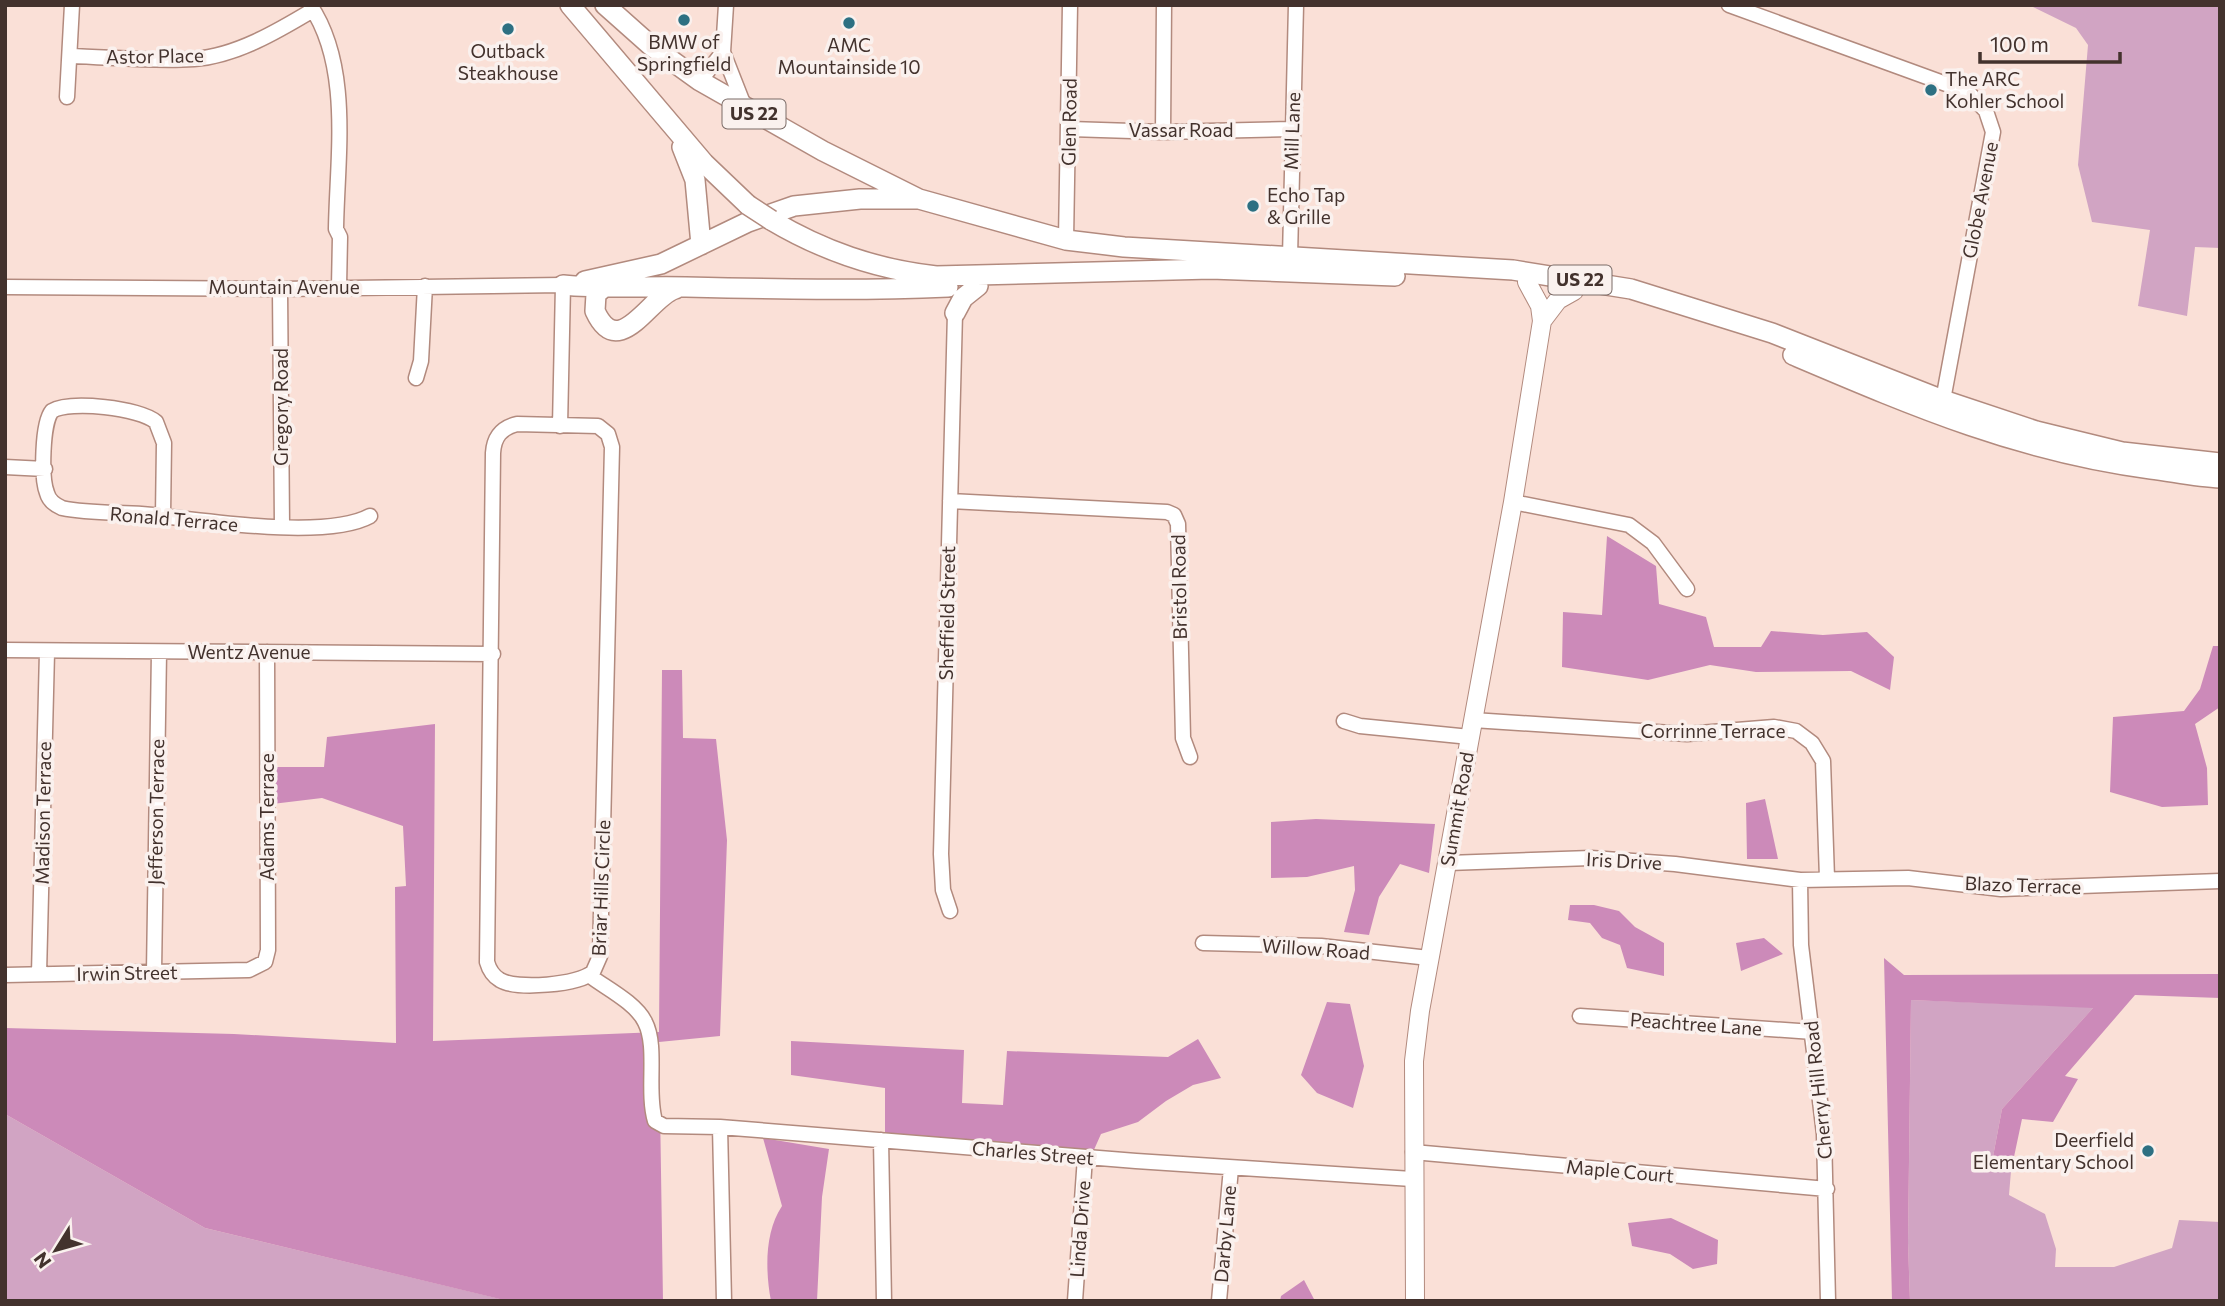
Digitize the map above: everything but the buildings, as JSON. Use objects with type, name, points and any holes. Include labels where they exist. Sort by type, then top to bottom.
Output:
[{"type":"highway","name":"US 22","points":[[570,5],[672,127],[727,187],[748,205],[831,252],[892,270],[936,276],[1082,275],[1211,269],[1527,282],[1623,300],[1769,344],[1936,416],[2037,449],[2104,463],[2220,478]]},
{"type":"highway","name":"US 22","points":[[605,5],[650,45],[700,81],[745,108],[919,199],[1066,240],[1124,247],[1513,270],[1631,289],[1772,333],[1943,400],[2036,430],[2122,452],[2220,463]]},
{"type":"highway","points":[[672,127],[695,180],[701,245]]},
{"type":"highway","points":[[683,287],[666,292],[633,326],[619,330],[605,325],[597,317],[594,300],[600,289],[661,264],[748,222],[794,206],[848,200],[919,199]]},
{"type":"highway","points":[[563,285],[661,264]]},
{"type":"highway","points":[[563,285],[600,289],[683,287],[772,291],[933,288],[1082,275]]},
{"type":"highway","points":[[955,313],[963,298],[978,286]]},
{"type":"highway","points":[[933,288],[946,296],[955,313]]},
{"type":"main road","name":"Summit Road","points":[[1415,1301],[1412,1180],[1414,1061],[1429,958],[1513,502],[1542,321],[1540,306],[1527,282]]},
{"type":"main road","points":[[1542,321],[1558,300],[1574,291]]},
{"type":"street","points":[[66,97],[72,5]]},
{"type":"street","points":[[726,5],[723,52],[745,108]]},
{"type":"street","name":"Glen Road","points":[[1066,240],[1070,129],[1070,5]]},
{"type":"street","points":[[1163,132],[1164,5]]},
{"type":"street","name":"Mill Lane","points":[[1290,257],[1296,5]]},
{"type":"street","name":"Globe Avenue","points":[[1729,5],[1968,92],[1986,111],[1993,132],[1943,400]]},
{"type":"street","points":[[312,8],[333,50],[338,84],[336,229],[340,237],[333,287]]},
{"type":"street","name":"Astor Place","points":[[70,56],[195,59],[229,52],[273,34],[312,8]]},
{"type":"street","points":[[700,81],[723,52]]},
{"type":"street","name":"Vassar Road","points":[[1070,129],[1163,132],[1291,129]]},
{"type":"street","points":[[560,426],[563,285]]},
{"type":"street","name":"Mountain Avenue","points":[[5,286],[280,289],[563,285]]},
{"type":"street","points":[[416,378],[421,361],[425,286]]},
{"type":"street","name":"Gregory Road","points":[[280,289],[282,526]]},
{"type":"street","name":"Sheffield Street","points":[[950,911],[943,890],[941,854],[955,313]]},
{"type":"street","points":[[5,467],[45,470],[45,423],[58,407],[140,411],[156,422],[163,436],[163,516]]},
{"type":"street","name":"Briar Hills Circle","points":[[509,426],[560,426],[598,426],[608,434],[612,447],[600,956],[590,976],[572,982],[509,984],[496,977],[487,961],[493,654],[493,445],[501,430],[509,426]]},
{"type":"street","name":"Ronald Terrace","points":[[45,470],[47,494],[62,509],[163,516],[203,523],[282,526],[346,526],[370,516]]},
{"type":"street","name":"Bristol Road","points":[[950,501],[1167,512],[1174,515],[1178,524],[1182,736],[1190,757]]},
{"type":"street","points":[[1513,502],[1629,525],[1653,543],[1687,589]]},
{"type":"street","name":"Wentz Avenue","points":[[5,650],[493,654]]},
{"type":"street","name":"Madison Terrace","points":[[39,974],[47,652]]},
{"type":"street","name":"Jefferson Terrace","points":[[154,972],[159,652]]},
{"type":"street","name":"Adams Terrace","points":[[249,970],[261,966],[267,956],[267,652]]},
{"type":"street","name":"Corrinne Terrace","points":[[1344,721],[1360,726],[1687,734],[1774,727],[1796,731],[1812,743],[1825,771],[1827,878]]},
{"type":"street","name":"Iris Drive","points":[[1448,863],[1591,859],[1675,864],[1800,880],[1827,878]]},
{"type":"street","name":"Blazo Terrace","points":[[1827,878],[1908,878],[2001,888],[2220,881]]},
{"type":"street","name":"Cherry Hill Road","points":[[1800,880],[1801,945],[1827,1189],[1828,1301]]},
{"type":"street","name":"Willow Road","points":[[1203,943],[1313,946],[1429,958]]},
{"type":"street","name":"Irwin Street","points":[[5,975],[249,970]]},
{"type":"street","name":"Charles Street","points":[[590,976],[636,1010],[645,1021],[649,1036],[651,1107],[655,1121],[664,1126],[720,1127],[1412,1180]]},
{"type":"street","name":"Peachtree Lane","points":[[1580,1016],[1812,1032]]},
{"type":"street","points":[[720,1127],[724,1301]]},
{"type":"street","points":[[881,1140],[884,1301]]},
{"type":"street","name":"Maple Court","points":[[1413,1152],[1827,1189]]},
{"type":"street","name":"Linda Drive","points":[[1075,1301],[1085,1157]]},
{"type":"street","name":"Darby Lane","points":[[1219,1301],[1231,1168]]},
{"type":"shaded area","points":[[2029,5],[2220,5],[2220,248],[2195,247],[2187,316],[2138,306],[2150,230],[2092,222],[2078,165],[2088,45],[2076,28]]},
{"type":"shaded area","points":[[1607,536],[1656,566],[1659,604],[1706,617],[1714,647],[1761,647],[1771,631],[1823,635],[1867,632],[1894,657],[1890,690],[1851,671],[1756,672],[1710,665],[1648,680],[1562,667],[1563,612],[1602,615]]},
{"type":"shaded area","points":[[2213,646],[2220,646],[2220,707],[2195,724],[2207,768],[2208,805],[2162,807],[2110,792],[2113,717],[2184,711],[2200,689]]},
{"type":"shaded area","points":[[662,670],[682,670],[683,738],[716,739],[727,840],[720,1036],[659,1042],[663,1301],[508,1301],[205,1228],[5,1114],[5,1028],[234,1034],[396,1043],[395,887],[406,886],[403,826],[322,798],[264,805],[264,767],[324,767],[327,737],[435,724],[433,1041],[659,1032]]},
{"type":"shaded area","points":[[1765,799],[1778,859],[1747,859],[1746,803]]},
{"type":"shaded area","points":[[1316,819],[1435,824],[1429,873],[1400,864],[1379,897],[1369,935],[1344,932],[1355,890],[1354,866],[1307,877],[1271,878],[1271,822]]},
{"type":"shaded area","points":[[1570,905],[1594,905],[1619,911],[1635,927],[1664,943],[1664,976],[1627,968],[1620,945],[1602,938],[1590,923],[1568,920]]},
{"type":"shaded area","points":[[1764,938],[1783,954],[1741,971],[1736,943]]},
{"type":"shaded area","points":[[1884,958],[1904,975],[2220,974],[2220,998],[2135,995],[2065,1076],[2078,1079],[2053,1122],[2022,1119],[2011,1171],[1991,1167],[2002,1109],[2093,1008],[1911,1000],[1908,1243],[1910,1301],[1892,1301]]},
{"type":"shaded area","points":[[1911,1000],[2094,1007],[2002,1109],[1991,1167],[2011,1171],[2009,1195],[2045,1214],[2056,1249],[2055,1267],[2114,1267],[2172,1248],[2179,1220],[2220,1222],[2220,1301],[1910,1301],[1908,1243]]},
{"type":"shaded area","points":[[1327,1002],[1350,1004],[1364,1066],[1353,1108],[1317,1093],[1301,1075]]},
{"type":"shaded area","points":[[1198,1039],[1221,1078],[1193,1085],[1138,1122],[1101,1134],[1093,1152],[885,1134],[885,1088],[791,1075],[791,1041],[964,1050],[962,1103],[1003,1105],[1007,1051],[1168,1057]]},
{"type":"shaded area","points":[[5,1114],[205,1228],[509,1301],[5,1301]]},
{"type":"shaded area","points":[[763,1138],[829,1149],[822,1197],[817,1301],[771,1301],[768,1277],[769,1239],[782,1206]]},
{"type":"shaded area","points":[[1671,1218],[1718,1240],[1717,1264],[1693,1269],[1670,1254],[1632,1246],[1628,1223]]},
{"type":"shaded area","points":[[1304,1280],[1315,1301],[1280,1301],[1281,1296]]},
{"type":"place","name":"BMW of Springfield","points":[[684,20]]},
{"type":"place","name":"AMC Mountainside 10","points":[[849,23]]},
{"type":"place","name":"Outback Steakhouse","points":[[508,29]]},
{"type":"place","name":"The ARC Kohler School","points":[[1931,90]]},
{"type":"place","name":"Echo Tap & Grille","points":[[1253,206]]},
{"type":"place","name":"Deerfield Elementary School","points":[[2148,1151]]}]
